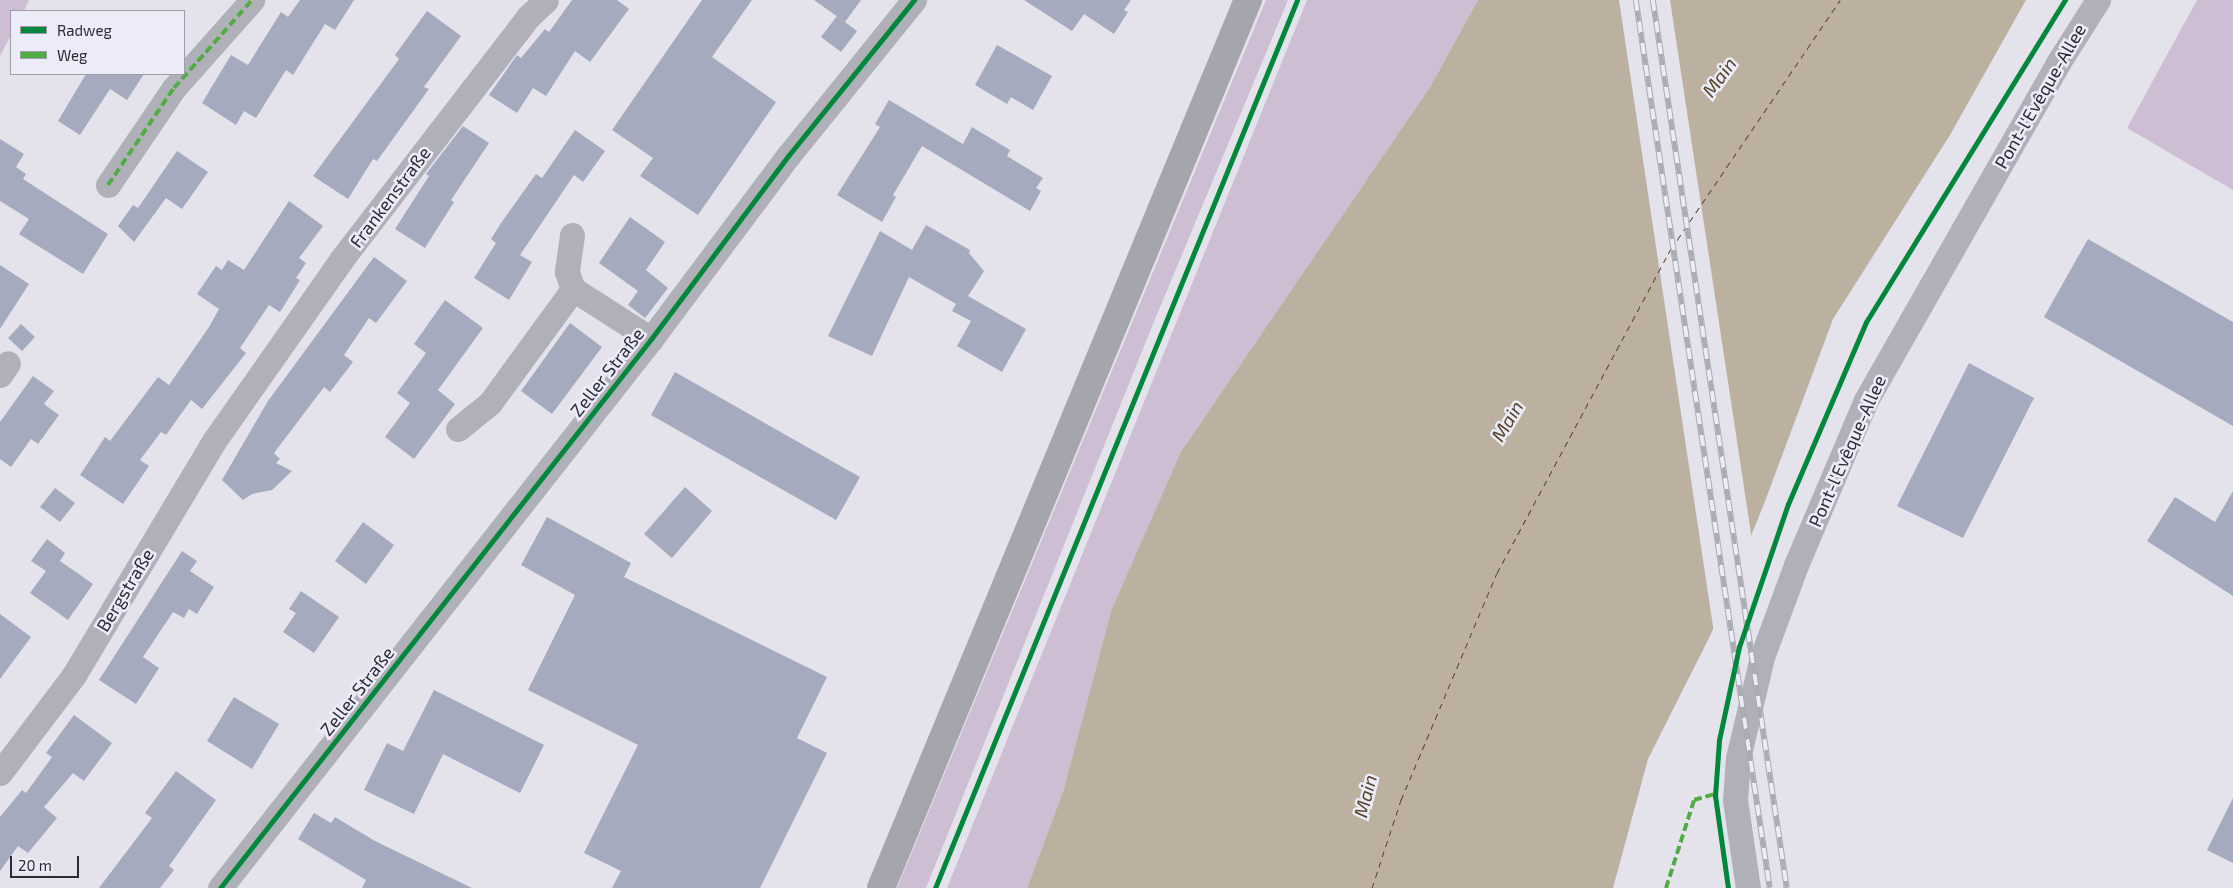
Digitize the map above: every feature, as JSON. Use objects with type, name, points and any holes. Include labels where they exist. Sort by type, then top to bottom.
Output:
[{"type":"main road","points":[[881,888],[1248,0]]},
{"type":"street","points":[[108,185],[174,88],[252,0]]},
{"type":"street","name":"Frankenstraße","points":[[243,401],[341,260],[529,16],[546,0]]},
{"type":"street","name":"Zeller Straße","points":[[220,888],[651,339],[788,156],[914,0]]},
{"type":"street","name":"Pont-l'Evêque-Allee","points":[[1748,888],[1736,800],[1738,758],[1762,657],[1796,565],[1866,400],[2048,80],[2098,0]]},
{"type":"street","points":[[458,429],[490,403],[573,288],[567,272],[572,235]]},
{"type":"street","name":"Zeller Straße","points":[[573,288],[651,339]]},
{"type":"street","name":"Bergstraße","points":[[0,773],[74,675],[214,441],[243,401]]},
{"type":"shaded area","points":[[0,0],[29,0],[24,10],[10,10],[10,37],[0,56]]},
{"type":"shaded area","points":[[1266,0],[1288,0],[1151,329],[926,888],[897,888]]},
{"type":"shaded area","points":[[1307,0],[1478,0],[1429,89],[1064,789],[1027,888],[947,888]]},
{"type":"shaded area","points":[[2197,0],[2233,0],[2233,190],[2127,128]]},
{"type":"water","name":"Main","points":[[1478,0],[2026,0],[1950,135],[1833,319],[1764,504],[1711,634],[1648,759],[1613,888],[1027,888],[1064,789],[1112,609],[1181,452],[1429,89]]},
{"type":"pier","points":[[1619,0],[1670,0],[1752,540],[1714,633]]},
{"type":"building","points":[[300,0],[354,0],[335,30],[325,24],[293,75],[286,70],[256,118],[244,111],[236,125],[202,103],[231,55],[248,65],[281,12],[288,17]]},
{"type":"building","points":[[572,0],[617,0],[629,9],[590,62],[575,51],[546,96],[533,88],[517,113],[489,95],[517,55],[521,58],[545,29],[549,32]]},
{"type":"building","points":[[702,0],[752,0],[712,57],[776,102],[698,215],[640,176],[653,158],[612,130]]},
{"type":"building","points":[[814,0],[861,0],[845,22]]},
{"type":"building","points":[[1024,0],[1131,0],[1124,10],[1128,12],[1114,34],[1084,14],[1072,31]]},
{"type":"building","points":[[427,11],[461,36],[424,87],[429,89],[377,161],[373,159],[348,199],[313,176],[399,59],[395,55]]},
{"type":"building","points":[[837,16],[857,31],[841,52],[821,37]]},
{"type":"building","points":[[997,45],[1052,76],[1033,110],[1011,97],[1007,104],[975,85]]},
{"type":"building","points":[[85,75],[143,75],[127,100],[110,89],[80,135],[58,121]]},
{"type":"building","points":[[889,100],[963,144],[972,127],[1010,150],[1007,156],[1043,178],[1036,188],[1041,191],[1030,211],[922,146],[893,195],[896,197],[882,222],[837,195],[880,127],[875,124]]},
{"type":"building","points":[[463,126],[489,143],[451,200],[454,202],[425,248],[395,229],[429,176],[426,174]]},
{"type":"building","points":[[575,130],[605,151],[583,182],[574,175],[520,255],[532,262],[509,300],[474,278],[496,243],[491,239],[501,223],[536,174],[542,178]]},
{"type":"building","points":[[0,139],[24,154],[16,167],[26,174],[23,179],[108,234],[83,274],[19,234],[29,219],[0,201]]},
{"type":"building","points":[[177,151],[208,172],[182,209],[166,198],[134,242],[118,226],[133,205],[138,208]]},
{"type":"building","points":[[289,201],[323,226],[299,258],[306,263],[296,278],[300,280],[280,312],[269,305],[240,348],[246,353],[202,409],[191,400],[166,435],[161,432],[140,460],[149,466],[123,504],[80,475],[105,437],[110,441],[158,377],[169,385],[209,327],[219,309],[197,294],[216,266],[222,270],[228,260],[244,270]]},
{"type":"building","points":[[630,217],[665,242],[646,270],[668,288],[645,318],[628,305],[638,291],[599,263]]},
{"type":"building","points":[[926,225],[970,250],[969,253],[984,271],[968,296],[1026,329],[1002,372],[957,346],[971,321],[952,311],[956,304],[909,277],[872,356],[828,336],[880,231],[912,250]]},
{"type":"building","points":[[2088,239],[2233,322],[2233,426],[2044,317]]},
{"type":"building","points":[[374,257],[407,281],[376,323],[369,318],[344,355],[353,362],[330,392],[324,387],[274,453],[280,459],[276,463],[292,471],[272,490],[252,494],[243,500],[222,480],[268,401]]},
{"type":"building","points":[[0,265],[29,284],[0,329]]},
{"type":"building","points":[[445,300],[483,328],[438,390],[455,404],[414,459],[385,437],[410,403],[397,393],[426,353],[414,344]]},
{"type":"building","points":[[570,323],[602,347],[552,414],[521,391]]},
{"type":"building","points":[[21,324],[35,337],[22,351],[8,338]]},
{"type":"building","points":[[1969,363],[2034,398],[1963,538],[1897,506]]},
{"type":"building","points":[[675,372],[860,477],[836,520],[651,415]]},
{"type":"building","points":[[33,376],[54,391],[44,404],[59,415],[38,444],[31,439],[11,467],[0,459],[0,422]]},
{"type":"building","points":[[685,487],[712,511],[672,558],[644,534]]},
{"type":"building","points":[[55,488],[75,503],[60,522],[40,507]]},
{"type":"building","points":[[2233,491],[2233,596],[2147,541],[2175,497],[2215,522]]},
{"type":"building","points":[[547,517],[631,563],[624,577],[827,677],[797,738],[827,753],[760,888],[612,888],[621,871],[584,853],[638,745],[528,690],[575,595],[521,565]]},
{"type":"building","points":[[363,522],[394,545],[366,584],[335,561]]},
{"type":"building","points":[[47,539],[65,553],[60,561],[93,584],[68,620],[30,593],[46,571],[31,561]]},
{"type":"building","points":[[182,551],[197,561],[190,571],[214,587],[197,614],[189,609],[184,618],[173,612],[143,657],[159,668],[136,704],[99,680]]},
{"type":"building","points":[[301,591],[339,617],[314,653],[283,632],[296,613],[289,609]]},
{"type":"building","points":[[0,614],[31,637],[0,679]]},
{"type":"building","points":[[434,690],[544,745],[520,793],[443,754],[414,814],[364,790],[387,743],[403,751]]},
{"type":"building","points":[[234,697],[279,724],[252,769],[207,741]]},
{"type":"building","points":[[74,715],[112,743],[84,781],[73,773],[44,807],[57,818],[28,853],[18,846],[0,871],[0,817],[22,790],[26,793],[52,757],[46,753]]},
{"type":"building","points":[[176,771],[216,800],[169,866],[174,870],[160,888],[99,888],[152,818],[145,813]]},
{"type":"building","points":[[2233,798],[2233,863],[2207,850]]},
{"type":"building","points":[[314,813],[331,823],[335,817],[375,841],[472,888],[362,888],[366,880],[298,839]]},
{"type":"ferry route","points":[[1372,888],[1401,800],[1497,573],[1671,249],[1840,0]]},
{"type":"railway","points":[[1636,0],[1770,888]]},
{"type":"railway","points":[[1653,0],[1787,888]]},
{"type":"marked path","points":[[108,185],[174,88],[252,0]]},
{"type":"marked path","points":[[1666,888],[1694,800],[1715,794]]},
{"type":"cycle path","points":[[220,888],[651,339],[788,156],[914,0]]},
{"type":"cycle path","points":[[935,888],[1297,0]]},
{"type":"cycle path","points":[[1728,888],[1715,796],[1719,740],[1739,647],[1788,504],[1866,322],[2065,0]]}]
